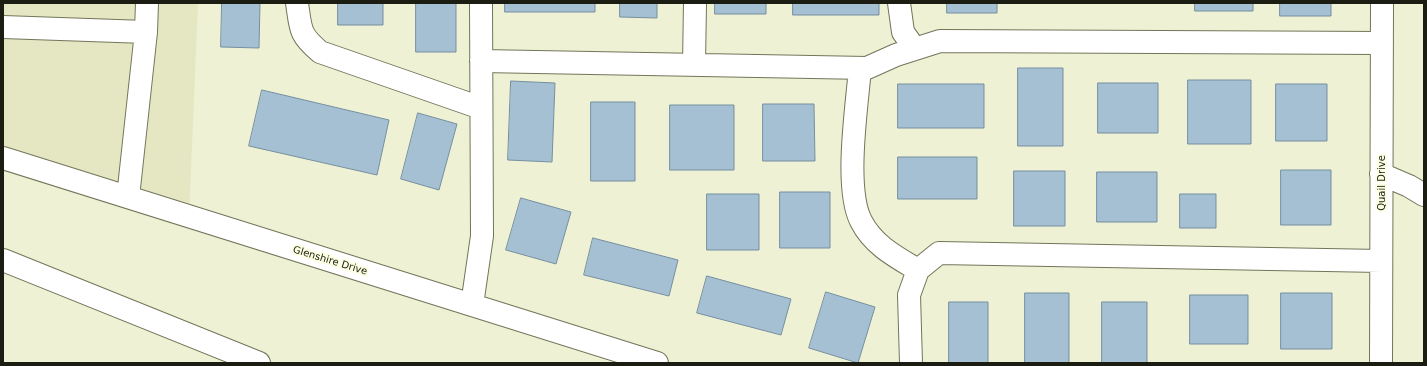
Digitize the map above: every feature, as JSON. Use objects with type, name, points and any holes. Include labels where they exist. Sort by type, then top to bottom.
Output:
[{"type":"main road","points":[[128,198],[146,32],[147,3]]},
{"type":"main road","points":[[297,3],[301,30],[306,40],[320,52],[481,108]]},
{"type":"main road","points":[[472,305],[482,236],[481,3]]},
{"type":"main road","points":[[694,65],[695,3]]},
{"type":"main road","points":[[899,3],[903,32],[915,49]]},
{"type":"main road","name":"Quail Drive","points":[[1381,363],[1382,3]]},
{"type":"main road","points":[[3,27],[146,32]]},
{"type":"main road","points":[[481,61],[867,68],[896,55],[940,41],[1382,43]]},
{"type":"main road","points":[[860,68],[853,155],[853,195],[860,220],[878,244],[894,256],[918,270]]},
{"type":"main road","name":"Glenshire Drive","points":[[3,158],[657,363]]},
{"type":"main road","points":[[1382,174],[1409,186],[1424,195]]},
{"type":"main road","points":[[911,363],[908,295],[918,270],[939,253],[1382,262]]},
{"type":"main road","points":[[3,260],[259,363]]},
{"type":"shaded area","points":[[3,3],[198,3],[189,216],[3,162]]},
{"type":"building","points":[[222,3],[260,3],[259,48],[221,47]]},
{"type":"building","points":[[338,3],[383,3],[383,25],[338,25]]},
{"type":"building","points":[[416,3],[456,3],[456,52],[416,52]]},
{"type":"building","points":[[505,3],[595,3],[595,12],[505,12]]},
{"type":"building","points":[[620,3],[657,3],[657,18],[620,17]]},
{"type":"building","points":[[715,3],[766,3],[766,14],[715,14]]},
{"type":"building","points":[[793,3],[879,3],[879,15],[793,15]]},
{"type":"building","points":[[947,3],[997,3],[997,13],[947,13]]},
{"type":"building","points":[[1195,3],[1253,3],[1253,11],[1195,11]]},
{"type":"building","points":[[1280,3],[1331,3],[1331,16],[1280,16]]},
{"type":"building","points":[[1018,68],[1063,68],[1063,146],[1018,146]]},
{"type":"building","points":[[1188,80],[1251,80],[1251,144],[1188,144]]},
{"type":"building","points":[[511,81],[555,83],[552,162],[508,160]]},
{"type":"building","points":[[1098,83],[1158,83],[1158,133],[1098,133]]},
{"type":"building","points":[[898,84],[984,84],[984,128],[898,128]]},
{"type":"building","points":[[1276,84],[1327,84],[1327,141],[1276,141]]},
{"type":"building","points":[[262,90],[389,120],[377,175],[249,146]]},
{"type":"building","points":[[591,102],[635,102],[635,181],[591,181]]},
{"type":"building","points":[[763,104],[814,104],[815,161],[763,161]]},
{"type":"building","points":[[670,105],[734,105],[734,170],[670,170]]},
{"type":"building","points":[[418,113],[457,124],[439,190],[401,179]]},
{"type":"building","points":[[898,157],[977,157],[977,199],[898,199]]},
{"type":"building","points":[[1281,170],[1331,170],[1331,225],[1281,225]]},
{"type":"building","points":[[1014,171],[1065,171],[1065,226],[1014,226]]},
{"type":"building","points":[[1097,172],[1157,172],[1157,222],[1097,222]]},
{"type":"building","points":[[780,192],[830,192],[830,248],[780,248]]},
{"type":"building","points":[[707,194],[759,194],[759,250],[707,250]]},
{"type":"building","points":[[1180,194],[1216,194],[1216,228],[1180,228]]},
{"type":"building","points":[[521,198],[571,212],[556,264],[506,250]]},
{"type":"building","points":[[593,238],[678,260],[669,296],[584,275]]},
{"type":"building","points":[[707,276],[791,299],[781,335],[697,313]]},
{"type":"building","points":[[826,292],[875,307],[858,363],[809,348]]},
{"type":"building","points":[[1025,293],[1069,293],[1069,363],[1025,363]]},
{"type":"building","points":[[1281,293],[1332,293],[1332,349],[1281,349]]},
{"type":"building","points":[[1190,295],[1248,295],[1248,344],[1190,344]]},
{"type":"building","points":[[949,302],[988,302],[988,363],[949,363]]},
{"type":"building","points":[[1102,302],[1147,302],[1147,363],[1102,363]]}]
